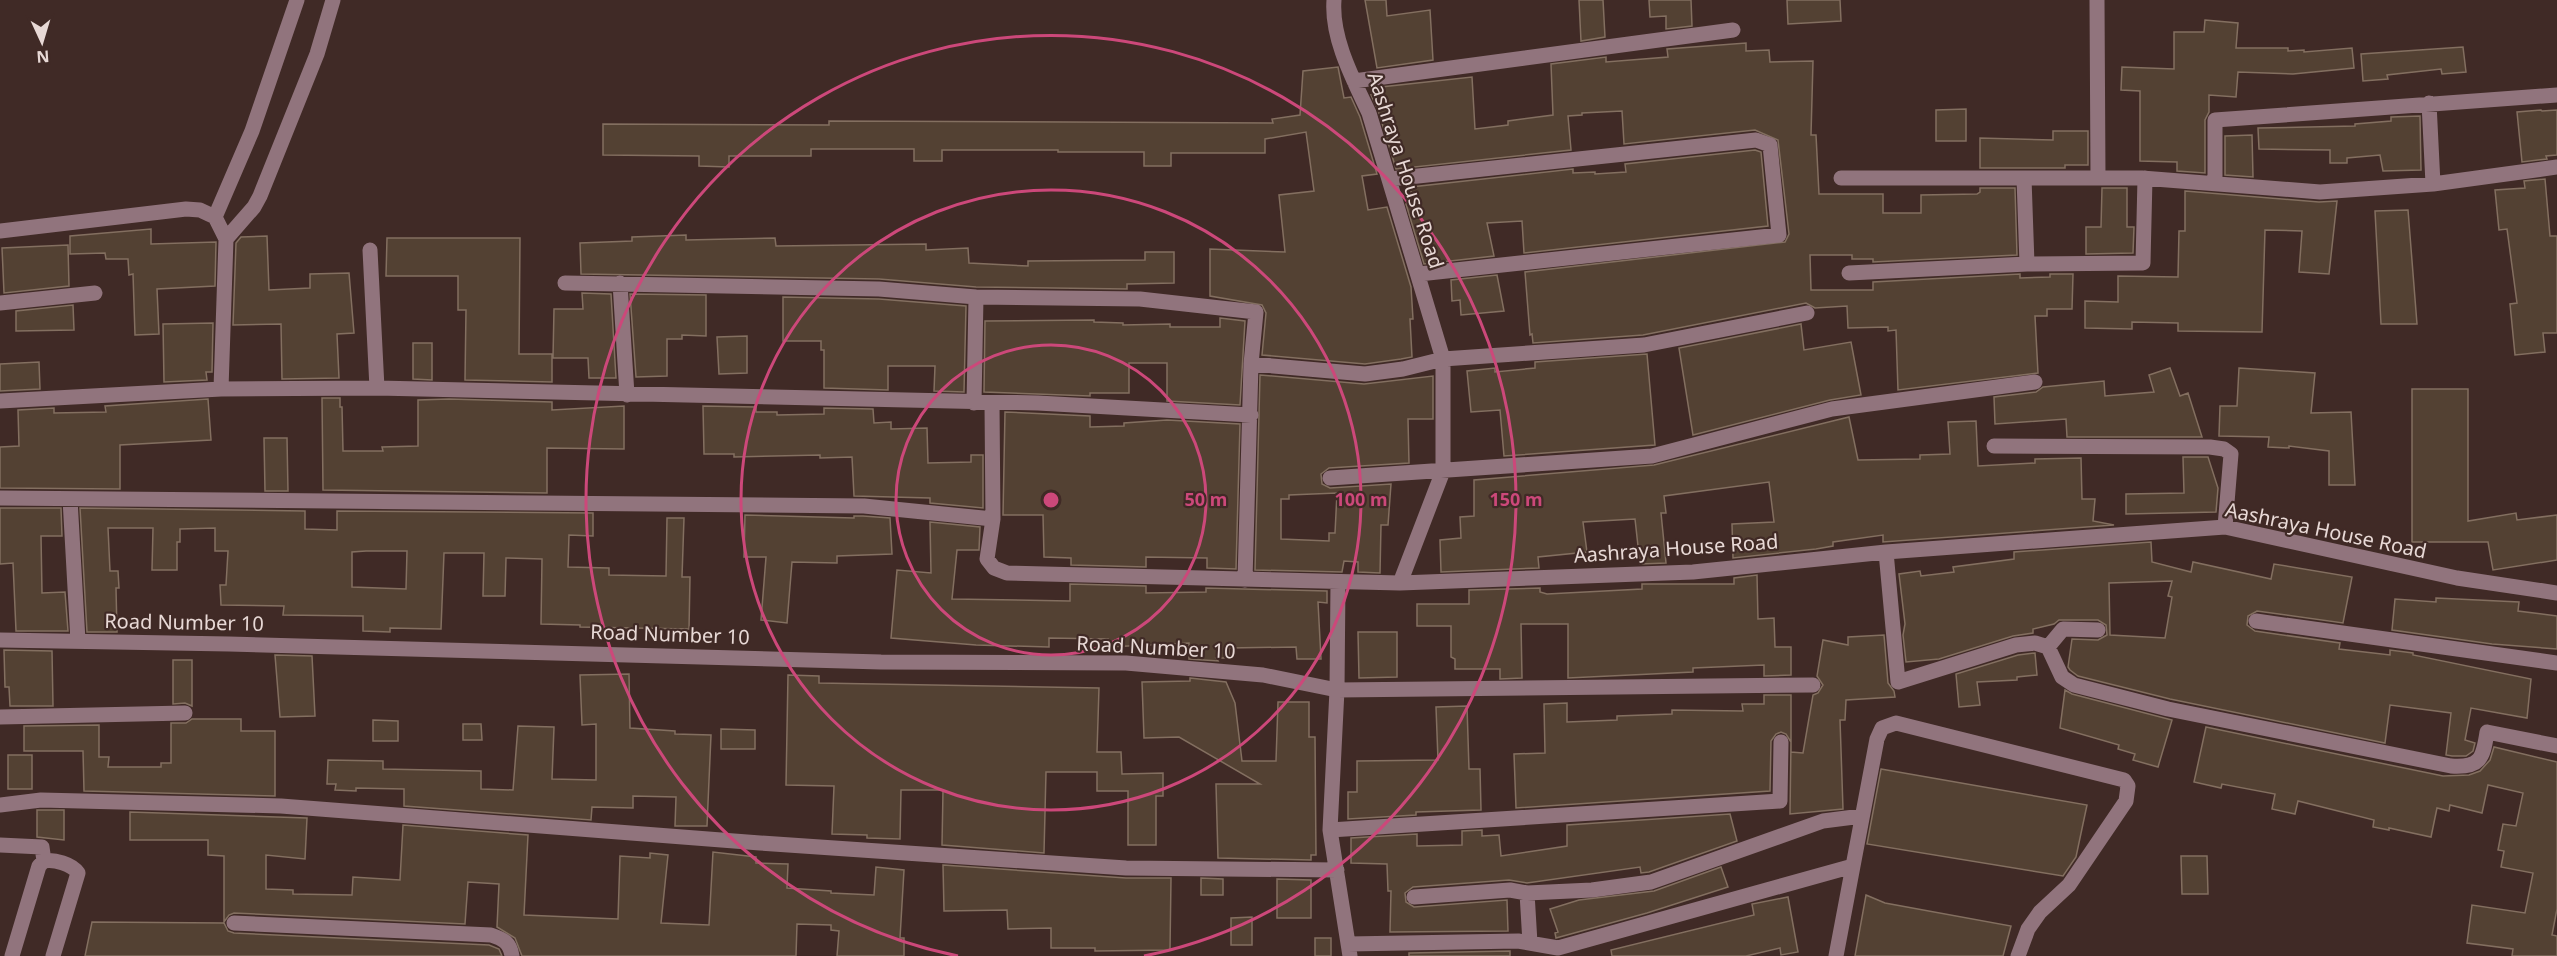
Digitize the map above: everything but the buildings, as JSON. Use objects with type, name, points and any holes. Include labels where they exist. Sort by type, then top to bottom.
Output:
[{"type":"street","points":[[215,217],[252,131],[297,0]]},
{"type":"street","points":[[226,239],[254,207],[260,196],[317,54],[333,0]]},
{"type":"street","name":"Aashraya House Road","points":[[1334,0],[1333,13],[1336,28],[1354,81],[1369,112],[1443,359],[1443,471],[1400,583],[1693,572],[1886,552],[2224,527],[2457,579],[2557,593]]},
{"type":"street","points":[[2097,0],[2098,178]]},
{"type":"street","points":[[1354,81],[1733,30]]},
{"type":"street","points":[[2215,184],[2215,120],[2557,94]]},
{"type":"street","points":[[2428,103],[2433,184]]},
{"type":"street","points":[[1390,180],[1756,140],[1770,145],[1779,235],[1419,274]]},
{"type":"street","points":[[1841,178],[2145,178],[2320,192],[2433,184],[2557,167]]},
{"type":"street","points":[[2024,178],[2026,264]]},
{"type":"street","points":[[1849,273],[2026,264],[2143,263],[2145,178]]},
{"type":"street","points":[[0,231],[186,209],[200,210],[215,217],[226,239],[221,389]]},
{"type":"street","points":[[370,250],[377,388]]},
{"type":"street","points":[[565,283],[879,289],[976,297],[1140,299],[1256,312],[1251,364],[1245,580]]},
{"type":"street","points":[[620,283],[627,395]]},
{"type":"street","points":[[0,303],[95,293]]},
{"type":"street","points":[[974,403],[976,297]]},
{"type":"street","points":[[1251,364],[1365,374],[1403,369],[1443,359],[1644,345],[1807,313]]},
{"type":"street","points":[[1330,478],[1652,456],[1832,409],[2035,382]]},
{"type":"street","points":[[0,401],[221,389],[377,388],[1038,404],[1251,415]]},
{"type":"street","points":[[992,404],[993,519],[987,559],[994,568],[1007,573],[1400,583]]},
{"type":"street","points":[[1994,446],[2210,447],[2224,449],[2231,454],[2224,527]]},
{"type":"street","points":[[0,498],[864,506],[993,519]]},
{"type":"street","points":[[70,499],[78,641]]},
{"type":"street","points":[[1886,552],[1898,682],[2016,645],[2035,644],[2048,647]]},
{"type":"street","points":[[1338,582],[1337,690],[1330,830],[1349,950],[1518,942],[1558,948],[1853,866]]},
{"type":"street","points":[[2256,621],[2557,663]]},
{"type":"street","points":[[2048,647],[2063,629],[2098,630]]},
{"type":"street","name":"Road Number 10","points":[[0,640],[491,650],[881,662],[1126,663],[1263,675],[1337,690],[1813,685]]},
{"type":"street","points":[[2048,647],[2062,677],[2074,685],[2168,709],[2451,766],[2469,767],[2478,763],[2485,749],[2487,732],[2557,746]]},
{"type":"street","points":[[0,717],[185,713]]},
{"type":"street","points":[[1836,956],[1876,739],[1882,728],[1889,723],[2124,780],[2129,793],[2126,801],[2069,885],[2040,912],[2028,929],[2018,956]]},
{"type":"street","points":[[1330,830],[1780,801],[1781,742]]},
{"type":"street","points":[[0,805],[41,800],[281,806],[760,843],[1126,868],[1337,870]]},
{"type":"street","points":[[1414,897],[1510,890],[1527,893],[1592,890],[1652,882],[1823,821],[1862,816]]},
{"type":"street","points":[[0,846],[42,847],[44,861]]},
{"type":"street","points":[[12,956],[39,867],[44,861],[50,860],[74,868],[78,873],[53,956]]},
{"type":"street","points":[[1527,893],[1530,943]]},
{"type":"street","points":[[234,923],[491,935],[504,939],[511,949],[512,956]]}]
